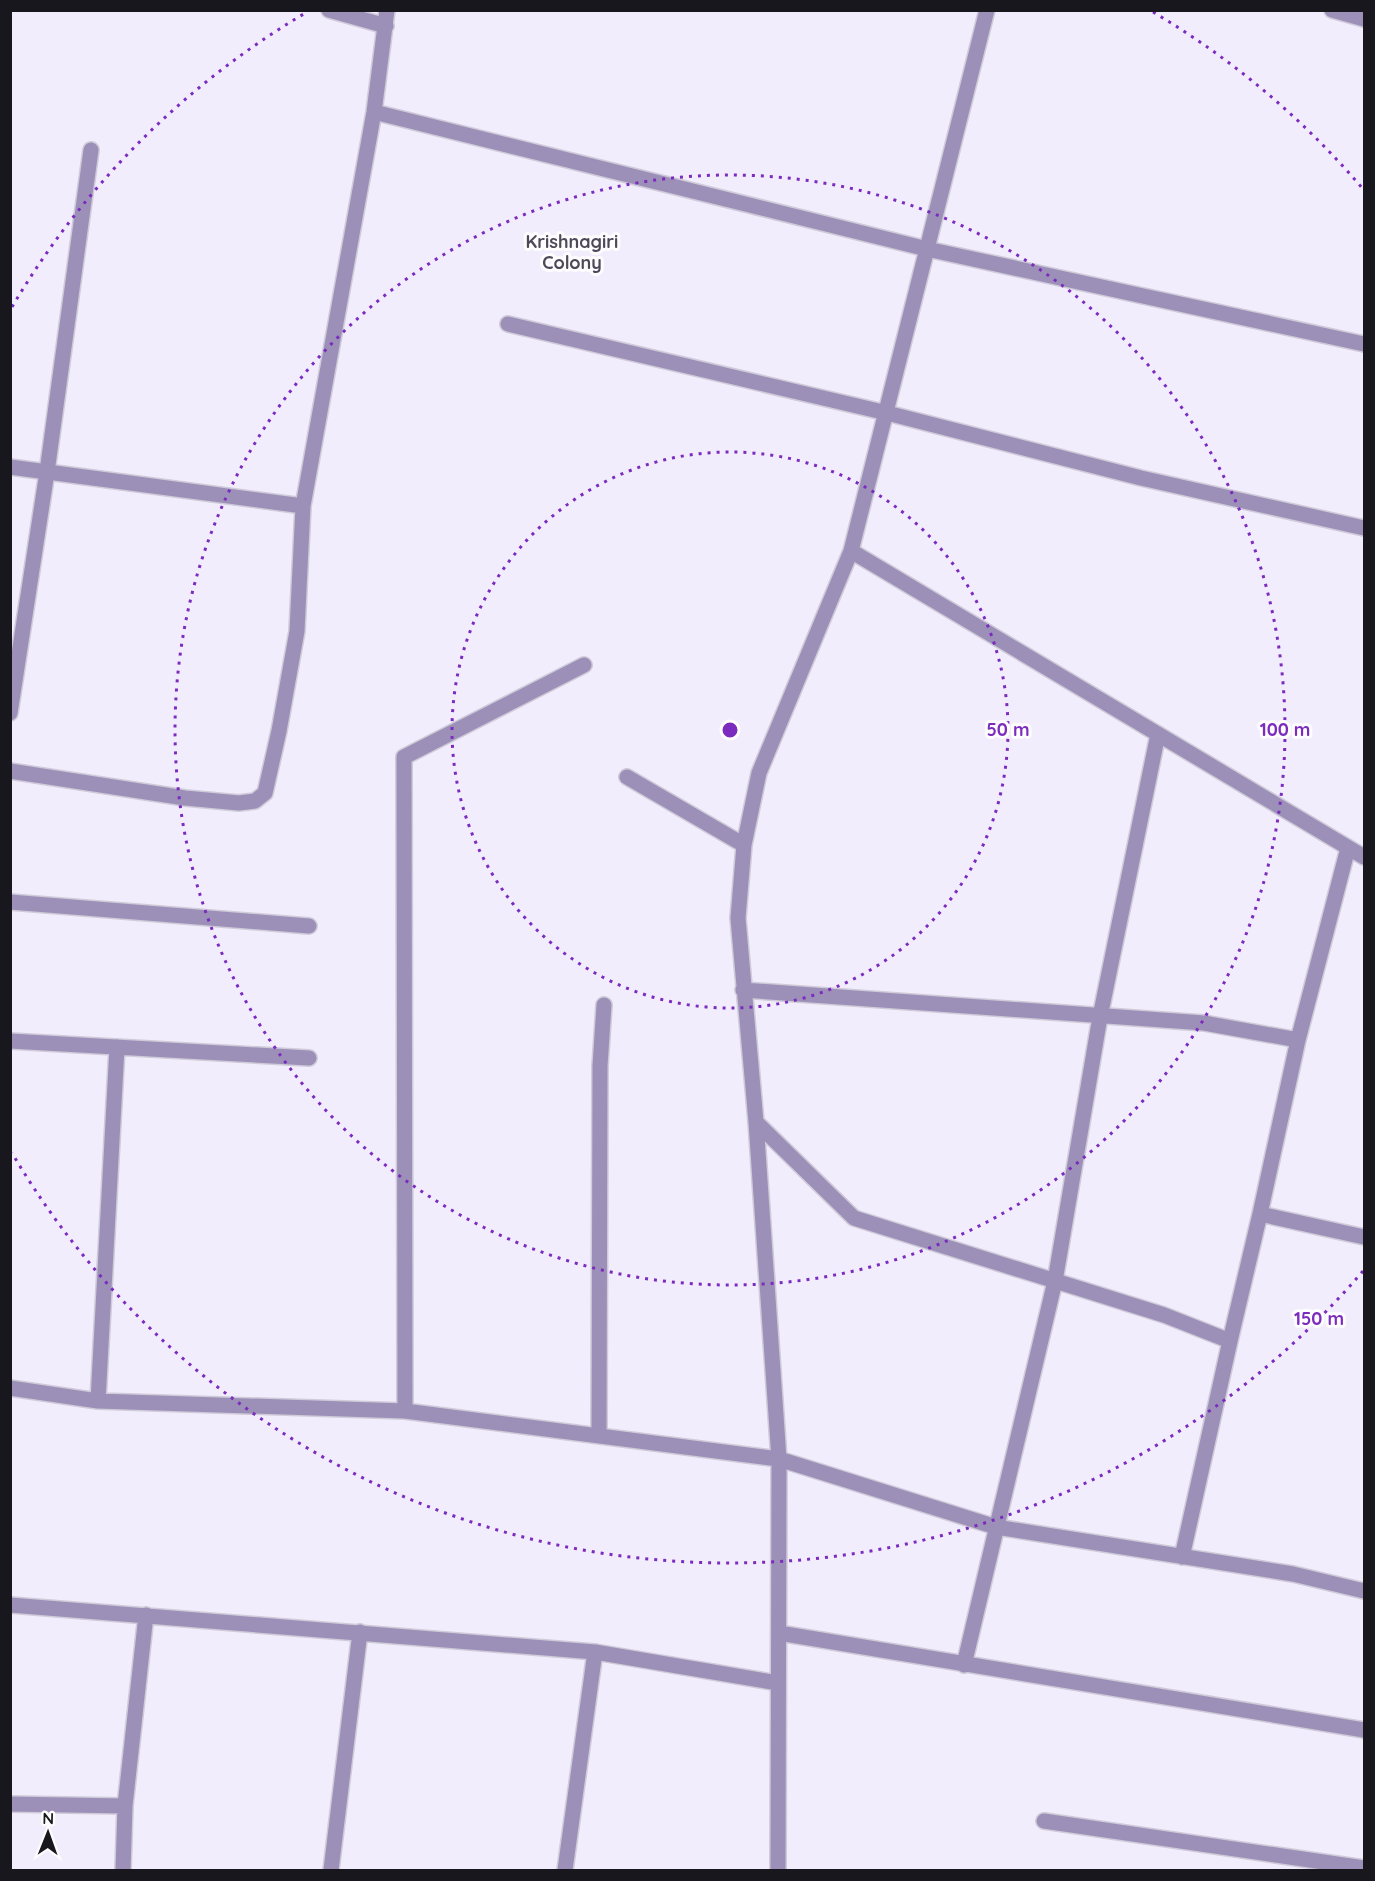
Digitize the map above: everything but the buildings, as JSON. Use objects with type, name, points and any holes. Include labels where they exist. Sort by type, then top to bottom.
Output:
[{"type":"street","points":[[10,771],[185,798],[239,803],[255,801],[265,793],[297,631],[303,506],[374,112],[387,18],[330,10]]},
{"type":"street","points":[[778,1870],[779,1459],[756,1122],[738,918],[744,845],[759,773],[851,551],[987,10]]},
{"type":"street","points":[[1332,10],[1365,19]]},
{"type":"street","points":[[374,112],[927,249],[1365,344]]},
{"type":"street","points":[[10,713],[47,472],[91,150]]},
{"type":"street","points":[[508,324],[886,412],[1141,478],[1365,528]]},
{"type":"street","points":[[10,467],[303,506]]},
{"type":"street","points":[[851,551],[1365,857]]},
{"type":"street","points":[[405,1411],[404,757],[584,665]]},
{"type":"street","points":[[964,1665],[1055,1281],[1100,1017],[1158,734]]},
{"type":"street","points":[[627,777],[744,845]]},
{"type":"street","points":[[1182,1557],[1298,1040],[1348,848]]},
{"type":"street","points":[[10,902],[309,926]]},
{"type":"street","points":[[743,990],[1204,1023],[1298,1040]]},
{"type":"street","points":[[599,1436],[600,1066],[604,1005]]},
{"type":"street","points":[[10,1041],[309,1058]]},
{"type":"street","points":[[98,1401],[117,1047]]},
{"type":"street","points":[[756,1122],[854,1218],[1164,1315],[1230,1341]]},
{"type":"street","points":[[1260,1214],[1365,1238]]},
{"type":"street","points":[[10,1388],[98,1401],[405,1411],[779,1459],[996,1527],[1293,1574],[1365,1591]]},
{"type":"street","points":[[10,1605],[595,1652],[778,1683]]},
{"type":"street","points":[[123,1870],[125,1806],[146,1615]]},
{"type":"street","points":[[331,1870],[360,1632]]},
{"type":"street","points":[[779,1634],[1365,1730]]},
{"type":"street","points":[[566,1870],[595,1652]]},
{"type":"street","points":[[10,1804],[125,1806]]},
{"type":"street","points":[[1044,1821],[1365,1868]]},
{"type":"district","name":"Krishnagiri Colony","points":[[572,251]]}]
